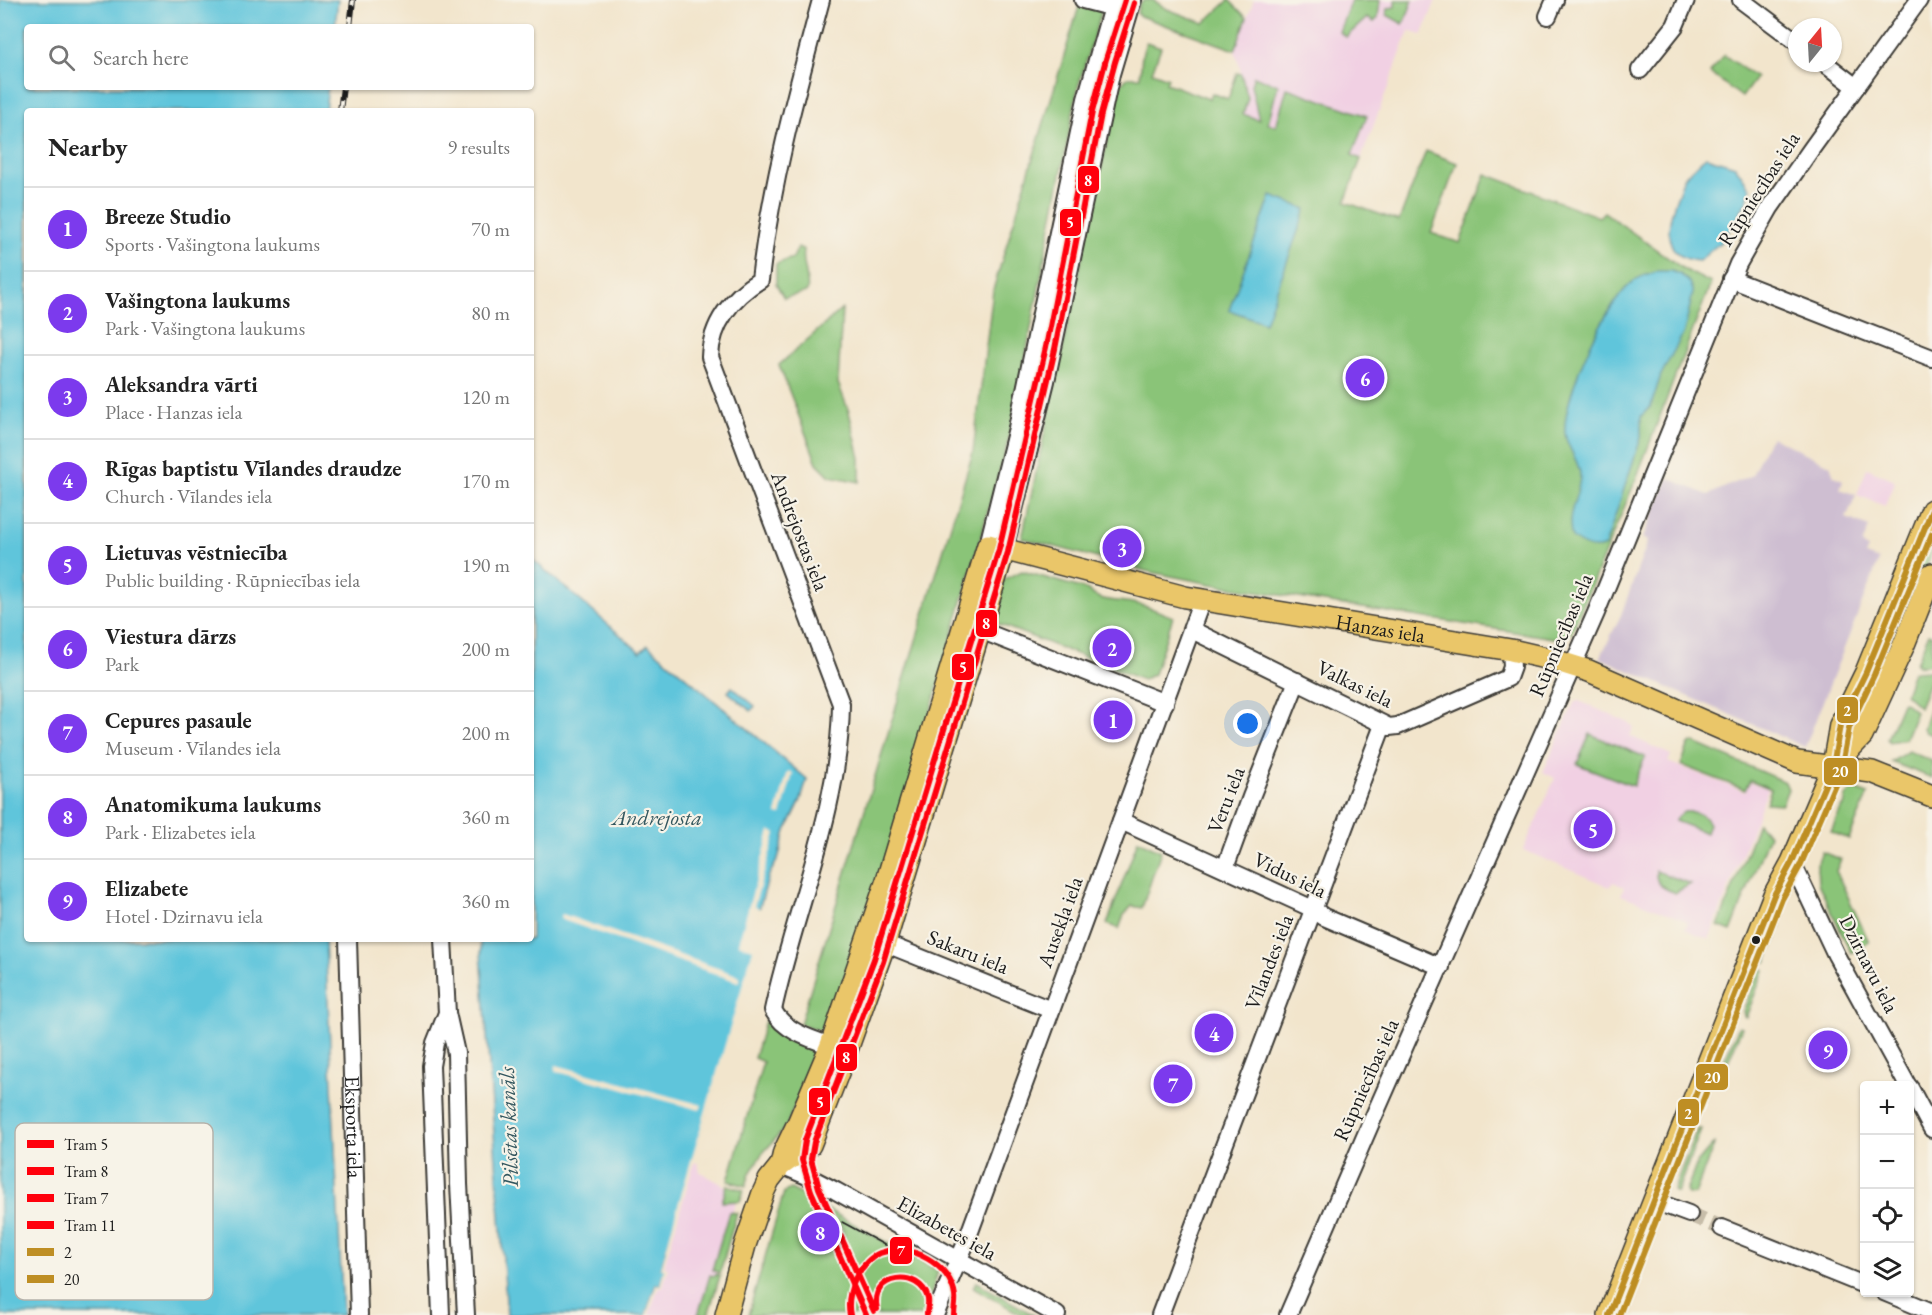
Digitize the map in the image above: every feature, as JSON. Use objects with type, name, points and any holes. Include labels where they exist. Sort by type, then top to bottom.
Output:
[{"type":"main road","points":[[1609,1315],[1774,895],[1792,862],[1833,766],[1840,725],[1866,672],[1932,510]]},
{"type":"main road","points":[[726,1315],[759,1203],[769,1180],[781,1165],[810,1145],[839,1048],[876,940],[887,880],[972,627],[996,548]]},
{"type":"main road","name":"Hanzas iela","points":[[996,548],[1202,600],[1511,650],[1573,665],[1797,762],[1872,772],[1932,796]]},
{"type":"main road","points":[[1833,766],[1862,736],[1903,647],[1932,574]]},
{"type":"main road","points":[[781,1165],[784,1152],[839,1048]]},
{"type":"street","name":"Andrejostas iela","points":[[821,0],[773,187],[760,280],[730,303],[710,346],[710,357],[841,704],[840,731],[828,813],[773,1010],[778,1020],[785,1026],[839,1048]]},
{"type":"street","points":[[996,548],[1017,428],[1086,99],[1110,3],[1083,0]]},
{"type":"street","points":[[996,548],[1046,381],[1108,85],[1133,0]]},
{"type":"street","points":[[1548,16],[1555,0]]},
{"type":"street","points":[[1640,70],[1675,26],[1686,0]]},
{"type":"street","points":[[1741,0],[1788,35]]},
{"type":"street","name":"Rūpniecības iela","points":[[1288,1315],[1596,613],[1731,279],[1770,208],[1919,0]]},
{"type":"street","points":[[1837,72],[1856,87]]},
{"type":"street","points":[[1731,279],[1932,358]]},
{"type":"street","name":"Ausekļa iela","points":[[935,1315],[1052,1010],[1202,600]]},
{"type":"street","points":[[972,627],[1165,703]]},
{"type":"street","name":"Valkas iela","points":[[1192,630],[1389,727],[1398,726],[1508,678],[1512,667],[1511,650]]},
{"type":"street","name":"Veru iela","points":[[1225,868],[1297,681]]},
{"type":"street","name":"Vīlandes iela","points":[[1160,1315],[1383,725]]},
{"type":"street","name":"Vidus iela","points":[[1121,822],[1313,909],[1324,917],[1441,967]]},
{"type":"street","name":"Dzirnavu iela","points":[[1792,862],[1836,955],[1906,1081]]},
{"type":"street","name":"Sakaru iela","points":[[876,940],[1052,1010]]},
{"type":"street","name":"Eksporta iela","points":[[348,942],[359,1315]]},
{"type":"street","points":[[443,942],[447,1013],[456,1053],[459,1184],[466,1315]]},
{"type":"street","points":[[441,1315],[431,1066],[435,1043],[447,1013]]},
{"type":"street","name":"Dzirnavu iela","points":[[1914,1096],[1932,1129]]},
{"type":"street","points":[[810,1145],[810,1165],[815,1180]]},
{"type":"street","name":"Elizabetes iela","points":[[781,1165],[815,1180],[1057,1315]]},
{"type":"street","points":[[1654,1201],[1689,1214]]},
{"type":"street","points":[[1722,1228],[1860,1283]]},
{"type":"street","points":[[1894,1297],[1932,1312]]},
{"type":"shaded area","points":[[1254,0],[1436,0],[1422,35],[1409,31],[1361,159],[1243,114],[1248,98],[1235,50]]},
{"type":"shaded area","points":[[1772,437],[1830,465],[1834,476],[1843,480],[1840,489],[1856,495],[1846,518],[1869,527],[1862,545],[1868,548],[1865,555],[1879,560],[1805,747],[1600,658],[1621,615],[1648,541],[1643,538],[1668,478],[1708,495],[1752,475]]},
{"type":"shaded area","points":[[1867,468],[1895,480],[1885,506],[1857,495]]},
{"type":"shaded area","points":[[1575,701],[1629,723],[1634,727],[1630,736],[1671,755],[1668,762],[1745,792],[1750,782],[1768,789],[1709,939],[1685,929],[1688,922],[1683,919],[1621,895],[1624,887],[1613,882],[1610,887],[1523,850],[1555,778],[1543,772]]},
{"type":"shaded area","points":[[691,1162],[698,1163],[700,1172],[738,1193],[714,1279],[703,1315],[646,1315]]},
{"type":"green space","points":[[1081,0],[1105,0],[1078,87],[1011,431],[885,870],[825,1030],[818,1030],[800,1024],[973,452],[993,290]]},
{"type":"green space","points":[[1145,0],[1153,0],[1167,9],[1204,23],[1229,0],[1247,18],[1235,50],[1140,16],[1137,13],[1139,5]]},
{"type":"green space","points":[[1351,0],[1380,0],[1378,18],[1374,22],[1367,18],[1346,37],[1339,32]]},
{"type":"green space","points":[[1395,0],[1413,0],[1403,24],[1387,15],[1388,8],[1395,7]]},
{"type":"green space","points":[[1146,42],[1161,47],[1152,72],[1168,78],[1166,83],[1209,99],[1212,93],[1228,99],[1237,73],[1241,74],[1248,98],[1243,114],[1259,120],[1251,85],[1254,76],[1278,85],[1268,123],[1276,126],[1287,88],[1367,116],[1352,155],[1361,159],[1345,202],[1399,221],[1426,151],[1457,163],[1431,233],[1460,243],[1486,174],[1599,217],[1604,212],[1685,270],[1711,283],[1634,484],[1571,634],[1559,639],[1211,584],[1146,571],[1022,538],[1119,85],[1129,77],[1140,77]]},
{"type":"green space","points":[[1724,55],[1756,78],[1742,97],[1710,73]]},
{"type":"green space","points":[[798,247],[804,250],[807,292],[784,298],[776,284],[776,264],[793,258]]},
{"type":"green space","points":[[842,309],[838,383],[849,412],[860,458],[860,482],[830,476],[817,463],[779,365]]},
{"type":"green space","points":[[1932,532],[1932,552],[1880,686],[1856,729],[1851,726],[1886,652]]},
{"type":"green space","points":[[1022,571],[1088,590],[1102,599],[1142,605],[1173,617],[1154,674],[1143,680],[996,623],[993,613],[1004,579]]},
{"type":"green space","points":[[1929,633],[1932,634],[1932,664],[1919,666],[1916,663]]},
{"type":"green space","points":[[1930,671],[1932,676],[1919,707],[1905,694],[1913,672]]},
{"type":"green space","points":[[1904,702],[1916,712],[1905,739],[1889,742],[1887,739]]},
{"type":"green space","points":[[1932,704],[1932,735],[1925,732],[1923,728]]},
{"type":"green space","points":[[1590,734],[1645,757],[1633,786],[1577,764]]},
{"type":"green space","points":[[1691,743],[1785,782],[1788,789],[1782,804],[1766,803],[1771,789],[1750,780],[1745,790],[1681,765]]},
{"type":"green space","points":[[1908,751],[1932,761],[1932,778],[1891,762]]},
{"type":"green space","points":[[1857,790],[1868,794],[1849,839],[1831,832],[1842,806],[1844,807],[1846,796],[1851,791]]},
{"type":"green space","points":[[1684,812],[1695,813],[1705,818],[1709,824],[1706,833],[1675,821]]},
{"type":"green space","points":[[1758,823],[1769,835],[1731,931],[1718,926]]},
{"type":"green space","points":[[1138,840],[1161,851],[1142,908],[1132,906],[1124,915],[1119,929],[1107,924]]},
{"type":"green space","points":[[1822,852],[1841,859],[1836,871],[1869,942],[1851,953],[1818,883],[1817,864]]},
{"type":"green space","points":[[1656,871],[1691,884],[1675,893],[1661,885],[1657,880]]},
{"type":"green space","points":[[1776,922],[1781,925],[1766,962],[1762,961]]},
{"type":"green space","points":[[1760,968],[1764,970],[1746,1017],[1743,1011]]},
{"type":"green space","points":[[765,1021],[771,1027],[806,1045],[816,1053],[786,1127],[762,1154],[750,1173],[746,1186],[728,1181],[763,1062],[754,1058]]},
{"type":"green space","points":[[1739,1026],[1742,1027],[1724,1072],[1720,1070]]},
{"type":"green space","points":[[1697,1129],[1701,1129],[1677,1193],[1673,1191]]},
{"type":"green space","points":[[1715,1142],[1695,1194],[1688,1195],[1686,1191],[1697,1163]]},
{"type":"green space","points":[[727,1185],[744,1190],[740,1201],[722,1202]]},
{"type":"green space","points":[[791,1189],[938,1271],[925,1315],[748,1315],[784,1192]]},
{"type":"green space","points":[[729,1212],[737,1213],[720,1273],[712,1270]]},
{"type":"green space","points":[[716,1274],[720,1276],[708,1315],[698,1315],[710,1275],[715,1276]]},
{"type":"green space","points":[[976,1282],[1034,1315],[1022,1315],[973,1287]]},
{"type":"water","points":[[0,0],[338,0],[335,24],[24,24],[24,90],[328,90],[325,108],[24,108],[24,942],[325,942],[343,1315],[0,1315]]},
{"type":"water","points":[[1706,157],[1735,166],[1750,188],[1747,201],[1724,239],[1699,261],[1677,253],[1669,236],[1669,226],[1674,204],[1684,179],[1692,168]]},
{"type":"water","points":[[1271,196],[1306,209],[1265,323],[1229,310]]},
{"type":"water","points":[[1658,271],[1680,274],[1689,282],[1693,293],[1684,332],[1661,375],[1651,406],[1641,416],[1641,438],[1605,546],[1592,548],[1572,538],[1570,529],[1571,513],[1580,476],[1565,433],[1571,396],[1588,350],[1612,306],[1637,279]]},
{"type":"water","name":"Andrejosta","points":[[534,561],[640,652],[648,645],[807,779],[801,800],[786,831],[778,859],[769,875],[753,930],[755,952],[661,1268],[665,1269],[660,1285],[656,1284],[646,1315],[507,1315],[480,942],[534,942]]},
{"type":"water","points":[[732,687],[755,706],[751,711],[728,692]]},
{"type":"pier","points":[[788,771],[793,773],[781,815],[776,814]]},
{"type":"pier","points":[[770,831],[776,833],[754,906],[763,910],[756,931],[758,953],[664,1266],[668,1269],[663,1286],[658,1288],[649,1315],[646,1315],[656,1284],[660,1285],[664,1270],[661,1268],[676,1212],[753,949],[738,944]]},
{"type":"pier","points":[[562,914],[740,976],[739,981],[560,919]]},
{"type":"pier","points":[[556,1065],[702,1105],[700,1110],[555,1071]]},
{"type":"tunnel","points":[[1689,1214],[1722,1228]]},
{"type":"tram line","name":"5","points":[[866,1315],[811,1191],[802,1160],[805,1140],[874,959],[999,549],[1046,347],[1092,112],[1125,0]]},
{"type":"tram line","name":"8","points":[[874,1311],[819,1188],[811,1159],[814,1142],[883,962],[1008,552],[1055,349],[1101,114],[1134,3]]},
{"type":"tram line","points":[[842,1222],[912,1260]]},
{"type":"tram line","name":"7","points":[[850,1315],[850,1292],[860,1271],[876,1255],[892,1250],[916,1253],[927,1258],[946,1274],[955,1298],[954,1315]]},
{"type":"tram line","name":"11","points":[[877,1309],[876,1297],[880,1288],[887,1282],[906,1279],[916,1282],[923,1289],[928,1299],[927,1314]]},
{"type":"railway","points":[[350,24],[353,0]]},
{"type":"railway","points":[[340,108],[343,90]]},
{"type":"transit line","name":"2","points":[[1609,1315],[1774,895],[1792,862],[1833,766],[1840,725],[1866,672],[1932,510]]},
{"type":"transit line","name":"20","points":[[1619,1315],[1782,899],[1800,866],[1841,770],[1849,728],[1874,675],[1932,534]]},
{"type":"place","name":"Viestura dārzs","points":[[1365,378]]},
{"type":"place","name":"Aleksandra vārti","points":[[1122,548]]},
{"type":"place","name":"Vašingtona laukums","points":[[1112,648]]},
{"type":"place","name":"Breeze Studio","points":[[1113,720]]},
{"type":"place","name":"Lietuvas vēstniecība","points":[[1593,829]]},
{"type":"place","name":"Rīgas baptistu Vīlandes draudze","points":[[1214,1033]]},
{"type":"place","name":"Elizabete","points":[[1828,1050]]},
{"type":"place","name":"Cepures pasaule","points":[[1173,1084]]},
{"type":"place","name":"Anatomikuma laukums","points":[[820,1232]]},
{"type":"water label","name":"Pilsētas kanāls","points":[[508,1127]]}]
